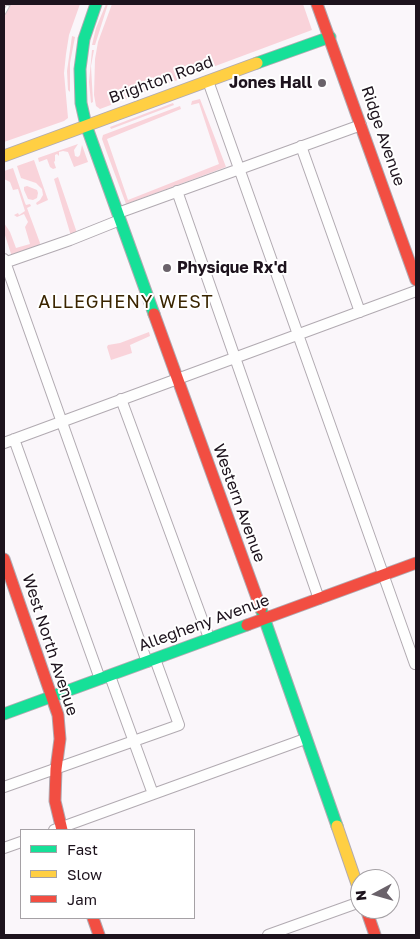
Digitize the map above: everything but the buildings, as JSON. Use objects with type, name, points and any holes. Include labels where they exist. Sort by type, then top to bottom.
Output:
[{"type":"main road","name":"Western Avenue","points":[[96,4],[88,24],[81,53],[80,92],[86,125],[264,618],[351,869]]},
{"type":"main road","name":"Ridge Avenue","points":[[317,4],[416,280]]},
{"type":"main road","name":"Brighton Road","points":[[4,156],[330,37]]},
{"type":"main road","name":"West North Avenue","points":[[4,559],[52,696],[60,727],[55,801],[59,829]]},
{"type":"main road","name":"Allegheny Avenue","points":[[5,710],[52,696],[416,563]]},
{"type":"main road","points":[[93,919],[99,935]]},
{"type":"main road","points":[[369,919],[375,935]]},
{"type":"street","points":[[208,81],[415,664]]},
{"type":"street","points":[[4,787],[179,725],[151,660],[4,261],[70,240],[177,191],[361,125]]},
{"type":"street","points":[[301,146],[360,312]]},
{"type":"street","points":[[177,191],[319,599]]},
{"type":"street","points":[[4,443],[416,291]]},
{"type":"street","points":[[121,399],[209,638]]},
{"type":"street","points":[[14,439],[105,677],[134,742],[153,794]]},
{"type":"street","points":[[59,829],[305,739]]},
{"type":"street","points":[[4,848],[20,842]]},
{"type":"street","points":[[268,935],[350,906]]},
{"type":"shaded area","points":[[4,4],[80,4],[69,35],[64,73],[68,118],[4,142]]},
{"type":"shaded area","points":[[106,4],[108,4],[95,45],[92,45],[96,28]]},
{"type":"shaded area","points":[[112,4],[303,4],[312,30],[100,109],[96,106],[94,95],[95,59],[98,42]]},
{"type":"shaded area","points":[[72,36],[75,37],[70,63],[70,92],[68,90],[67,71]]},
{"type":"shaded area","points":[[92,50],[94,50],[91,66],[93,102],[91,103],[89,82]]},
{"type":"shaded area","points":[[200,99],[226,167],[126,204],[102,139],[103,135],[180,106],[181,109],[107,139],[128,200],[219,164],[199,103],[191,105],[192,101]]},
{"type":"shaded area","points":[[173,103],[174,105],[111,129],[110,127]]},
{"type":"shaded area","points":[[78,144],[74,150],[75,156],[78,157],[80,155],[82,145],[88,162],[74,167],[68,152],[63,151],[59,152],[59,156],[55,155],[54,162],[56,168],[50,167],[47,159],[39,162],[38,158]]},
{"type":"shaded area","points":[[34,160],[48,200],[37,205],[36,203],[43,195],[42,189],[36,183],[21,178],[17,166]]},
{"type":"shaded area","points":[[13,168],[25,203],[31,206],[27,208],[40,243],[39,246],[12,257],[4,232],[4,223],[10,232],[16,248],[30,244],[25,227],[28,222],[24,214],[17,217],[14,215],[18,213],[19,215],[25,211],[18,189],[13,190],[10,182],[4,179],[4,171]]},
{"type":"shaded area","points":[[58,177],[77,233],[71,236],[54,179]]},
{"type":"shaded area","points":[[27,186],[37,190],[37,198],[33,200],[28,199],[24,190],[24,187]]},
{"type":"shaded area","points":[[149,332],[150,336],[130,345],[132,353],[111,360],[108,345],[120,343]]},
{"type":"railway","points":[[4,13],[9,4]]},
{"type":"traffic: fast","points":[[96,4],[84,39],[80,69],[81,103],[86,125],[154,314]]},
{"type":"traffic: fast","points":[[257,63],[330,37]]},
{"type":"traffic: fast","points":[[261,609],[337,826]]},
{"type":"traffic: fast","points":[[4,714],[247,625]]},
{"type":"traffic: slow","points":[[4,156],[257,63]]},
{"type":"traffic: slow","points":[[337,826],[352,869]]},
{"type":"traffic: jam","points":[[317,4],[416,280]]},
{"type":"traffic: jam","points":[[154,314],[261,609]]},
{"type":"traffic: jam","points":[[4,559],[58,715],[60,739],[56,769],[55,801],[62,829]]},
{"type":"traffic: jam","points":[[247,625],[416,563]]},
{"type":"traffic: jam","points":[[93,919],[99,935]]},
{"type":"traffic: jam","points":[[369,919],[375,935]]},
{"type":"place","name":"Jones Hall","points":[[322,83]]},
{"type":"place","name":"Physique Rx'd","points":[[167,268]]},
{"type":"district","name":"ALLEGHENY WEST","points":[[126,302]]}]
